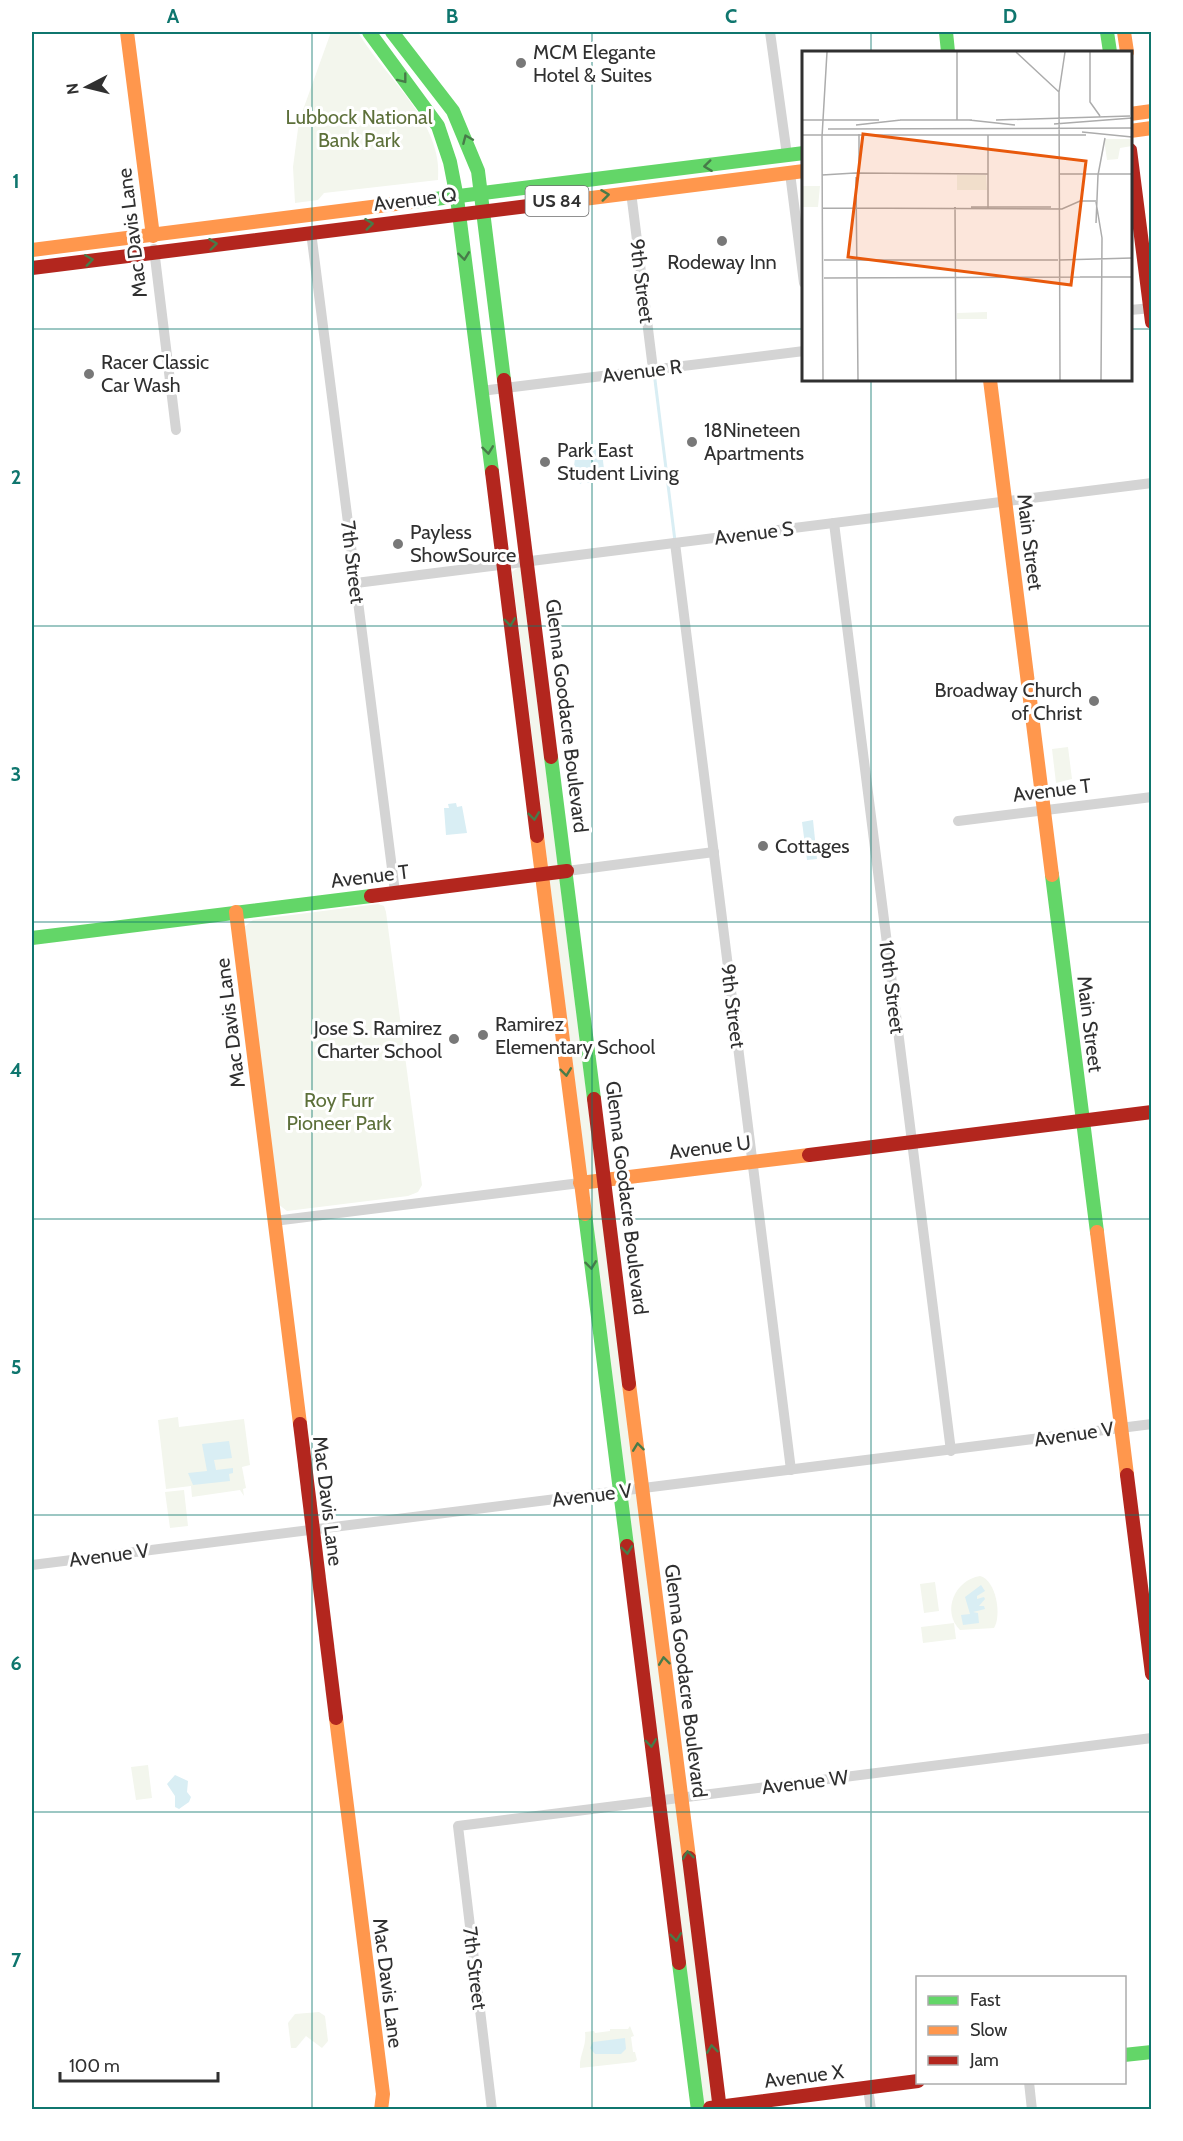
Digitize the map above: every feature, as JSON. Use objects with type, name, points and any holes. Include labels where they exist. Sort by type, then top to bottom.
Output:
[{"type":"main road","name":"Mac Davis Lane","points":[[127,32],[153,236]]},
{"type":"main road","points":[[369,32],[438,126],[450,162],[457,198],[697,2109]]},
{"type":"main road","name":"Glenna Goodacre Boulevard","points":[[392,32],[453,111],[474,158],[481,195],[567,871],[719,2108]]},
{"type":"main road","points":[[946,32],[948,51]]},
{"type":"main road","points":[[1107,32],[1110,51]]},
{"type":"main road","points":[[1124,32],[1127,51]]},
{"type":"main road","points":[[1132,114],[1152,111]]},
{"type":"main road","points":[[1132,131],[1152,128]]},
{"type":"main road","name":"Avenue Q","points":[[32,250],[802,153]]},
{"type":"main road","points":[[716,182],[727,173],[780,166],[787,155]]},
{"type":"main road","points":[[1132,158],[1151,313]]},
{"type":"main road","points":[[797,172],[792,167],[802,164]]},
{"type":"main road","name":"Avenue Q","points":[[32,268],[797,172]]},
{"type":"main road","name":"Main Street","points":[[990,381],[1152,1674]]},
{"type":"main road","name":"Avenue T","points":[[32,938],[567,871]]},
{"type":"main road","name":"Mac Davis Lane","points":[[236,912],[383,2094]]},
{"type":"main road","name":"Avenue U","points":[[580,1183],[1152,1112]]},
{"type":"main road","points":[[1126,2055],[1152,2052]]},
{"type":"main road","name":"Avenue X","points":[[697,2109],[916,2081]]},
{"type":"main road","points":[[381,2109],[383,2094]]},
{"type":"main road","points":[[383,2094],[390,2109]]},
{"type":"street","points":[[770,32],[787,155]]},
{"type":"street","points":[[797,172],[802,251]]},
{"type":"street","name":"9th Street","points":[[631,192],[653,369]]},
{"type":"street","name":"7th Street","points":[[311,232],[395,892]]},
{"type":"street","name":"Mac Davis Lane","points":[[153,236],[176,430]]},
{"type":"street","points":[[1132,310],[1151,313]]},
{"type":"street","name":"Avenue R","points":[[480,391],[802,351]]},
{"type":"street","name":"Avenue S","points":[[356,583],[1152,483]]},
{"type":"street","name":"10th Street","points":[[834,523],[951,1451]]},
{"type":"street","name":"9th Street","points":[[675,543],[791,1470]]},
{"type":"street","name":"Avenue T","points":[[958,821],[1152,797]]},
{"type":"street","name":"Avenue T","points":[[567,871],[714,852]]},
{"type":"street","name":"Avenue U","points":[[274,1221],[580,1183]]},
{"type":"street","name":"Avenue V","points":[[32,1565],[1152,1424]]},
{"type":"street","name":"Avenue W","points":[[458,1826],[1152,1738]]},
{"type":"street","name":"7th Street","points":[[458,1826],[492,2109]]},
{"type":"street","points":[[1029,2084],[1032,2109]]},
{"type":"street","points":[[868,2088],[871,2109]]},
{"type":"green space","name":"Lubbock National Bank Park","points":[[331,32],[358,32],[410,101],[432,139],[437,159],[438,180],[324,193],[318,200],[295,203],[293,167],[299,121]]},
{"type":"green space","points":[[520,566],[714,2109],[700,2109],[512,572]]},
{"type":"green space","points":[[1068,747],[1072,779],[1056,783],[1052,749]]},
{"type":"green space","name":"Roy Furr Pioneer Park","points":[[378,904],[384,906],[386,912],[422,1185],[418,1192],[408,1196],[287,1211],[278,1204],[244,927],[253,920]]},
{"type":"green space","points":[[178,1417],[179,1427],[244,1419],[250,1465],[242,1467],[246,1488],[243,1489],[244,1496],[240,1490],[192,1497],[191,1486],[166,1489],[158,1420]]},
{"type":"green space","points":[[184,1490],[188,1526],[170,1528],[165,1492]]},
{"type":"green space","points":[[980,1576],[986,1579],[994,1591],[997,1615],[994,1628],[960,1630],[952,1614],[951,1606],[954,1597],[964,1583]]},
{"type":"green space","points":[[935,1582],[939,1611],[924,1613],[920,1584]]},
{"type":"green space","points":[[954,1623],[956,1639],[923,1643],[921,1627]]},
{"type":"green space","points":[[148,1765],[152,1798],[136,1800],[131,1767]]},
{"type":"green space","points":[[319,2012],[325,2016],[328,2041],[322,2048],[306,2036],[296,2048],[291,2048],[288,2023],[295,2014]]},
{"type":"green space","points":[[630,2026],[634,2036],[631,2037],[633,2052],[637,2060],[580,2068],[585,2032],[628,2029]]},
{"type":"shaded area","points":[[594,449],[602,452],[605,478],[588,483],[586,480],[580,484],[574,466],[576,451],[582,453],[584,450]]},
{"type":"shaded area","points":[[456,803],[457,807],[462,806],[467,833],[446,835],[444,808],[449,808],[448,804]]},
{"type":"shaded area","points":[[813,820],[817,859],[807,860],[802,822]]},
{"type":"shaded area","points":[[229,1441],[232,1458],[214,1460],[216,1470],[233,1468],[233,1473],[229,1474],[230,1481],[193,1485],[188,1473],[207,1471],[202,1444]]},
{"type":"shaded area","points":[[981,1585],[985,1591],[977,1596],[977,1599],[984,1597],[985,1599],[979,1606],[984,1606],[985,1609],[973,1612],[978,1613],[979,1623],[963,1625],[961,1615],[970,1614],[965,1597]]},
{"type":"shaded area","points":[[175,1775],[188,1781],[187,1792],[191,1797],[189,1802],[179,1809],[175,1807],[175,1796],[167,1784]]},
{"type":"shaded area","points":[[625,2038],[626,2049],[621,2054],[595,2054],[590,2048],[593,2042]]},
{"type":"waterway","points":[[654,372],[675,541]]},
{"type":"traffic: fast","points":[[369,32],[438,126],[450,162],[457,198],[492,472]]},
{"type":"traffic: fast","points":[[392,32],[453,111],[478,171],[504,380]]},
{"type":"traffic: fast","points":[[946,32],[948,51]]},
{"type":"traffic: fast","points":[[1107,32],[1110,51]]},
{"type":"traffic: fast","points":[[411,202],[802,153]]},
{"type":"traffic: fast","points":[[551,757],[594,1099]]},
{"type":"traffic: fast","points":[[1052,875],[1097,1232]]},
{"type":"traffic: fast","points":[[32,938],[371,896]]},
{"type":"traffic: fast","points":[[585,1214],[627,1546]]},
{"type":"traffic: fast","points":[[679,1963],[698,2110]]},
{"type":"traffic: fast","points":[[1126,2055],[1152,2052]]},
{"type":"traffic: slow","points":[[127,32],[153,236]]},
{"type":"traffic: slow","points":[[1124,32],[1127,51]]},
{"type":"traffic: slow","points":[[1132,114],[1152,111]]},
{"type":"traffic: slow","points":[[1132,131],[1152,128]]},
{"type":"traffic: slow","points":[[544,204],[802,171]]},
{"type":"traffic: slow","points":[[32,250],[411,202]]},
{"type":"traffic: slow","points":[[990,381],[1052,875]]},
{"type":"traffic: slow","points":[[537,836],[585,1214]]},
{"type":"traffic: slow","points":[[236,912],[300,1424]]},
{"type":"traffic: slow","points":[[580,1183],[809,1155]]},
{"type":"traffic: slow","points":[[1097,1232],[1127,1475]]},
{"type":"traffic: slow","points":[[629,1384],[689,1858]]},
{"type":"traffic: slow","points":[[336,1718],[383,2094],[381,2110]]},
{"type":"traffic: jam","points":[[1132,166],[1152,322]]},
{"type":"traffic: jam","points":[[32,268],[544,204]]},
{"type":"traffic: jam","points":[[504,380],[551,757]]},
{"type":"traffic: jam","points":[[492,472],[537,836]]},
{"type":"traffic: jam","points":[[371,896],[567,871]]},
{"type":"traffic: jam","points":[[594,1099],[629,1384]]},
{"type":"traffic: jam","points":[[809,1155],[1152,1112]]},
{"type":"traffic: jam","points":[[300,1424],[336,1718]]},
{"type":"traffic: jam","points":[[1127,1475],[1152,1674]]},
{"type":"traffic: jam","points":[[627,1546],[679,1963]]},
{"type":"traffic: jam","points":[[689,1858],[720,2110]]},
{"type":"traffic: jam","points":[[710,2108],[916,2081]]},
{"type":"place","name":"MCM Elegante Hotel & Suites","points":[[521,63]]},
{"type":"place","name":"Rodeway Inn","points":[[722,241]]},
{"type":"place","name":"Racer Classic Car Wash","points":[[89,374]]},
{"type":"place","name":"18Nineteen Apartments","points":[[692,442]]},
{"type":"place","name":"Park East Student Living","points":[[545,462]]},
{"type":"place","name":"Payless ShowSource","points":[[398,544]]},
{"type":"place","name":"Broadway Church of Christ","points":[[1094,701]]},
{"type":"place","name":"Cottages","points":[[763,846]]},
{"type":"place","name":"Ramirez Elementary School","points":[[483,1035]]},
{"type":"place","name":"Jose S. Ramirez Charter School","points":[[454,1039]]}]
